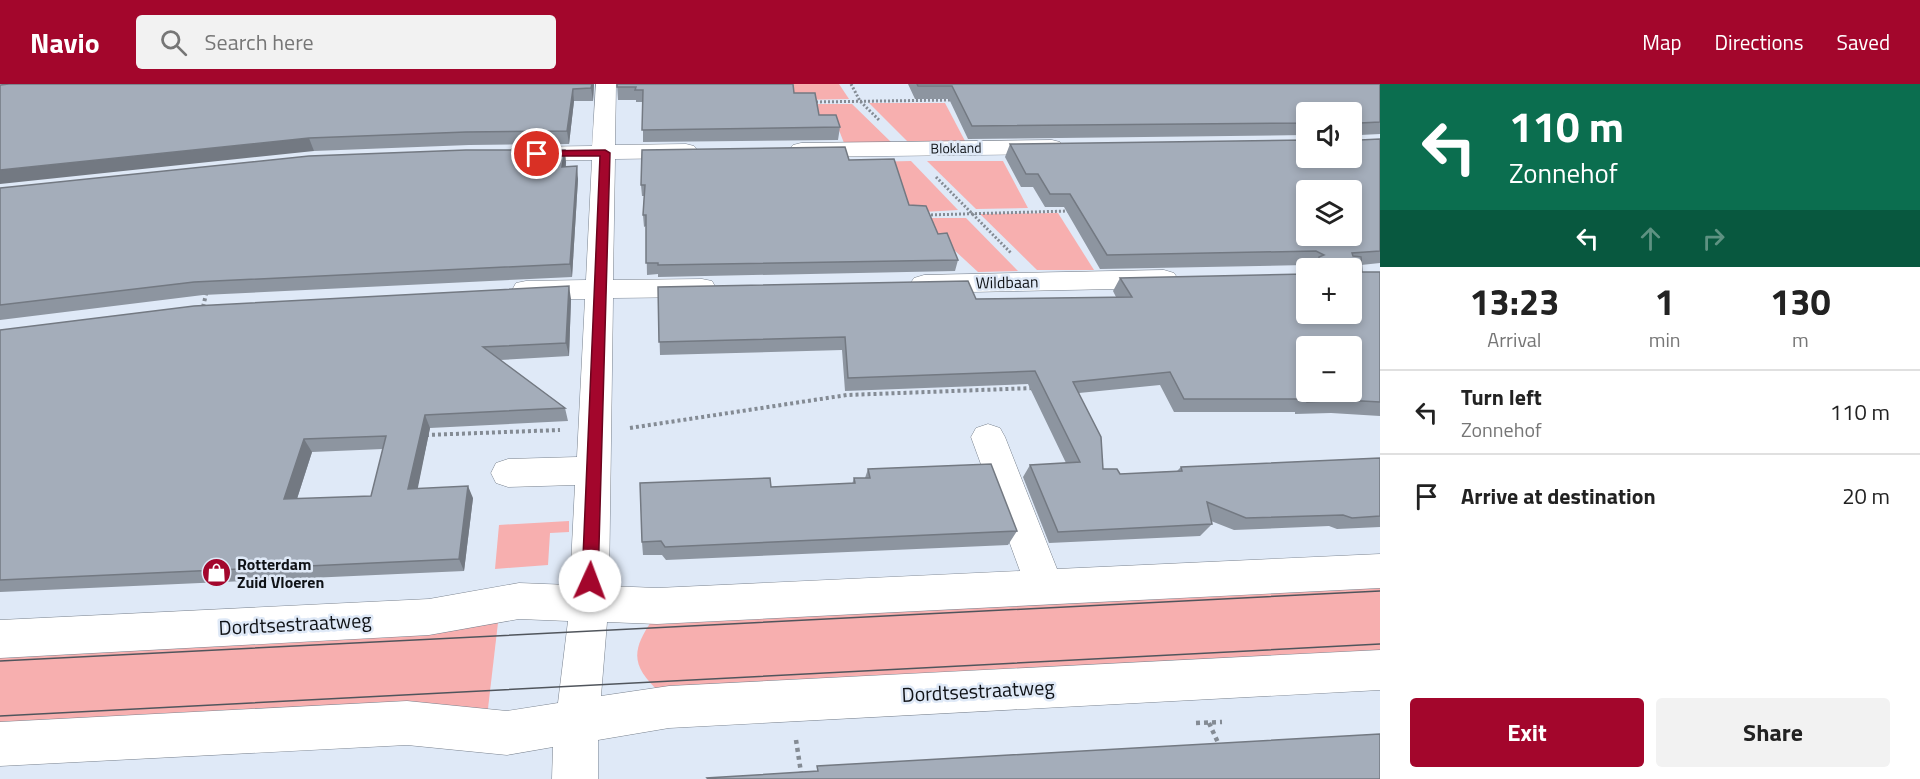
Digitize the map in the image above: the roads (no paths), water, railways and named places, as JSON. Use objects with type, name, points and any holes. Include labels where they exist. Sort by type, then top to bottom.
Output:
[{"type":"street","points":[[576,750],[589,603],[595,471],[598,290],[606,84]]},
{"type":"street","name":"Blokland","points":[[778,150],[1071,147]]},
{"type":"street","points":[[492,154],[707,151]]},
{"type":"street","name":"Wildbaan","points":[[896,284],[1190,278]]},
{"type":"street","points":[[497,291],[567,288],[598,290],[729,288]]},
{"type":"street","points":[[988,437],[1045,587]]},
{"type":"street","points":[[508,473],[595,471]]},
{"type":"street","name":"Dordtsestraatweg","points":[[0,639],[429,617],[519,601],[657,606],[1380,571]]},
{"type":"street","name":"Dordtsestraatweg","points":[[0,744],[407,723],[507,733],[576,750],[669,707],[1380,670]]},
{"type":"tram line","points":[[0,661],[1380,591]]},
{"type":"tram line","points":[[0,716],[1380,644]]},
{"type":"place","name":"Rotterdam Zuid Vloeren","points":[[216,573]]}]
